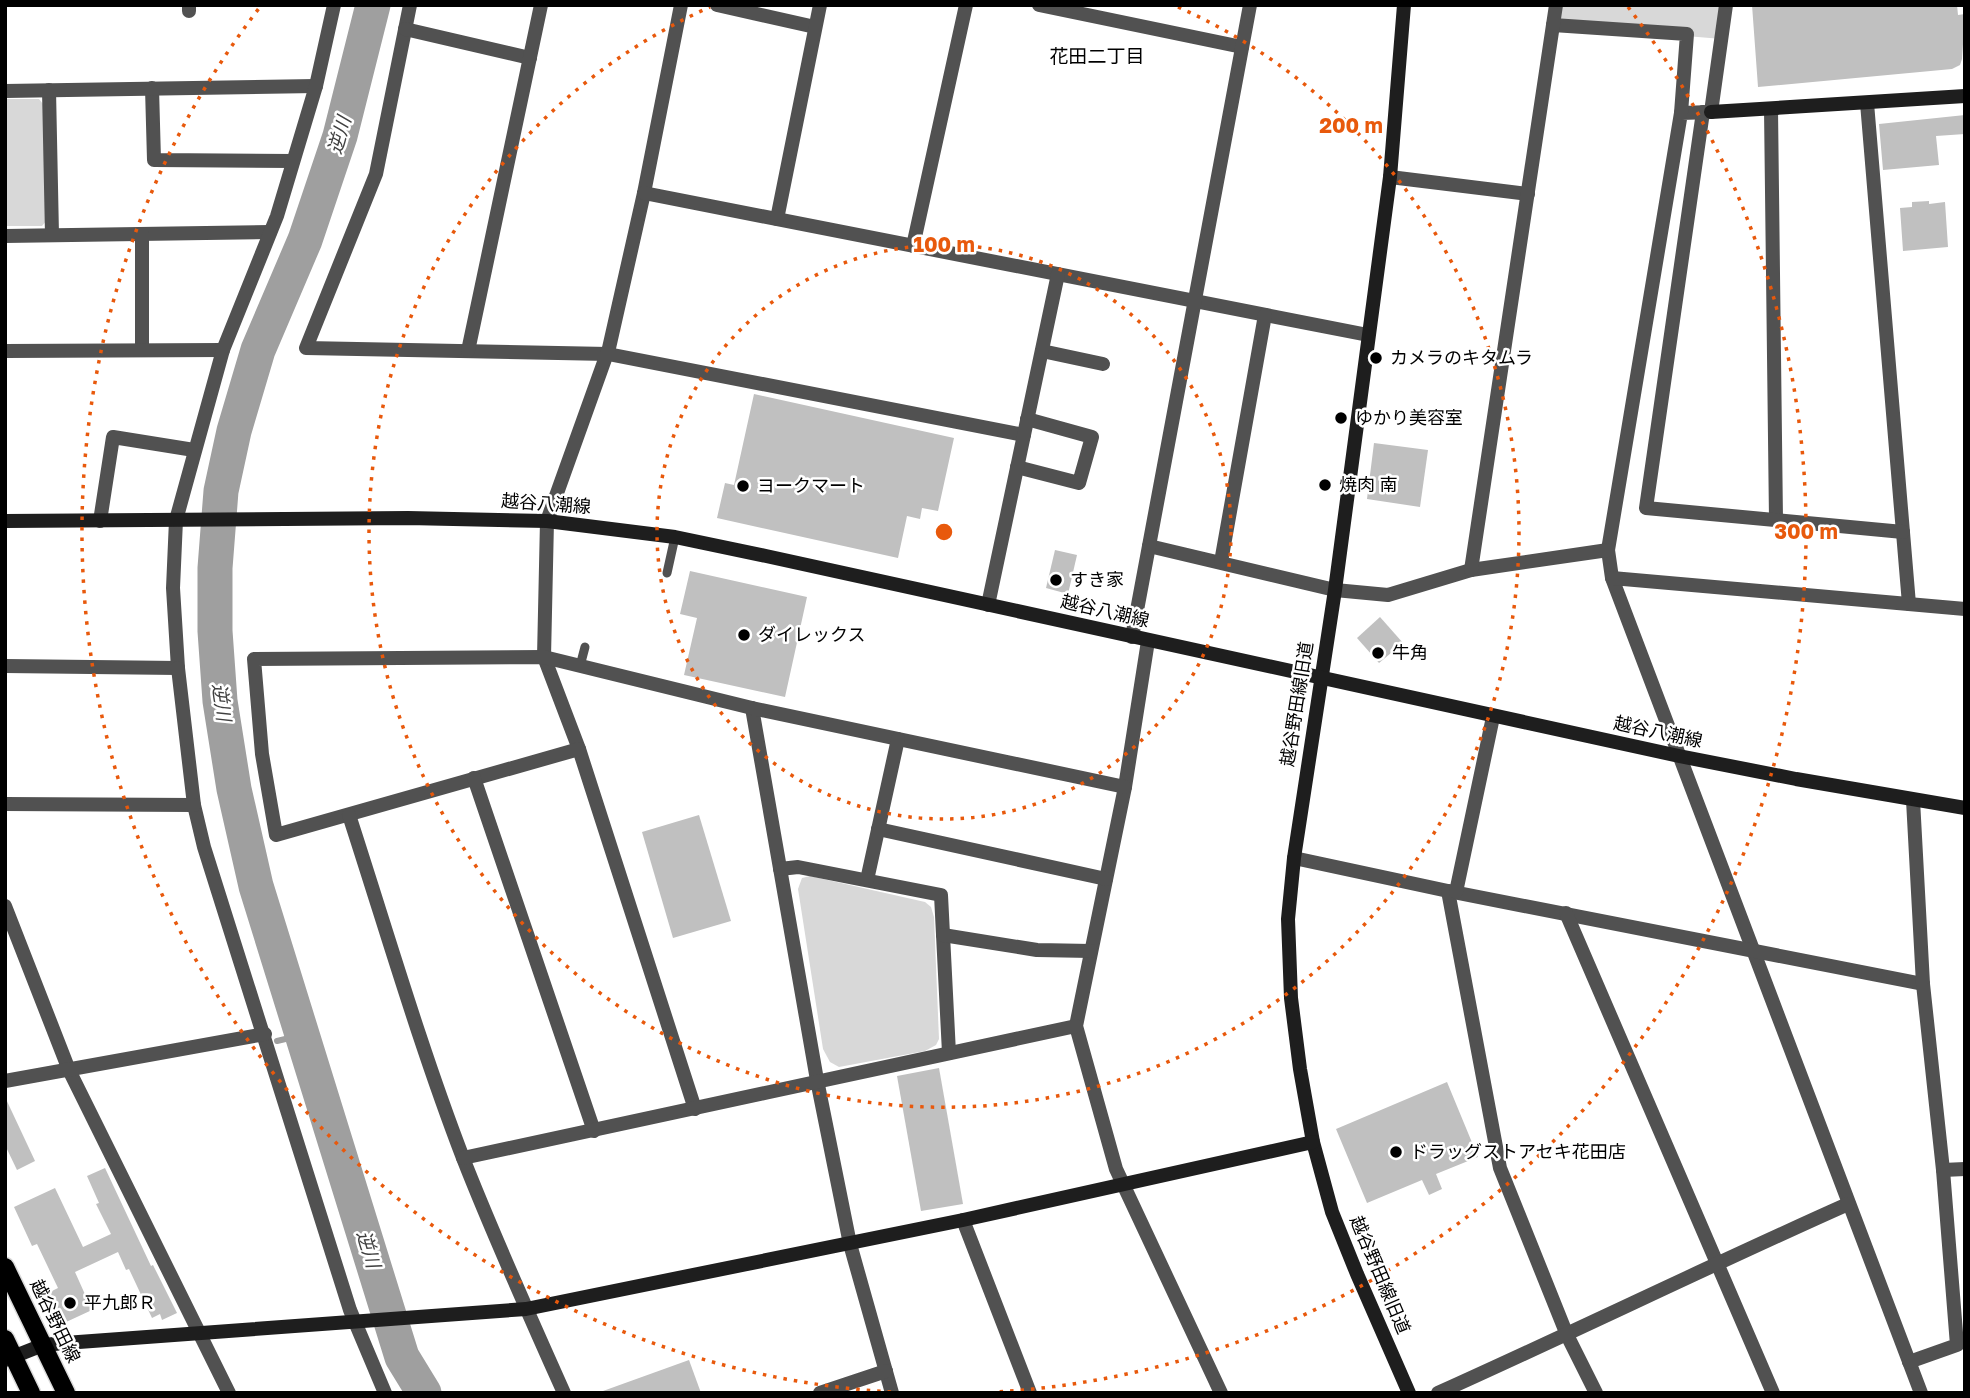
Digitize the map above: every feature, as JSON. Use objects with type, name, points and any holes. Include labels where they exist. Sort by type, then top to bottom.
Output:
[{"type":"main road","name":"越谷野田線","points":[[5,1268],[66,1393]]},
{"type":"main road","points":[[5,1339],[9,1358],[31,1393]]},
{"type":"street","points":[[334,5],[316,86],[293,161],[270,232],[223,350],[194,450],[173,588],[178,668],[194,805],[204,848],[385,1393]]},
{"type":"street","points":[[410,5],[376,174],[306,348],[608,354],[1024,435]]},
{"type":"street","points":[[468,351],[541,5]]},
{"type":"street","points":[[681,5],[644,193],[608,354],[547,521],[544,657],[579,749],[695,1109]]},
{"type":"street","points":[[717,5],[815,27]]},
{"type":"street","points":[[776,219],[820,5]]},
{"type":"street","points":[[913,246],[966,5]]},
{"type":"street","points":[[1039,5],[1242,47]]},
{"type":"street","points":[[1132,637],[1250,5]]},
{"type":"street","name":"越谷野田線旧道","points":[[1404,5],[1390,177],[1335,590],[1294,858],[1288,919],[1291,998],[1313,1142],[1332,1212],[1409,1393]]},
{"type":"street","points":[[1471,570],[1556,5]]},
{"type":"street","points":[[1726,5],[1646,508],[1903,532]]},
{"type":"street","points":[[1553,25],[1687,34],[1681,113],[1608,550],[1612,578],[1921,1393]]},
{"type":"street","points":[[405,29],[530,58]]},
{"type":"street","points":[[5,90],[316,86]]},
{"type":"street","points":[[152,88],[154,160],[293,161]]},
{"type":"street","points":[[49,90],[52,235]]},
{"type":"street","points":[[1681,113],[1965,96]]},
{"type":"street","points":[[1867,103],[1909,604]]},
{"type":"street","points":[[1771,108],[1776,520]]},
{"type":"street","points":[[1390,177],[1528,194]]},
{"type":"street","points":[[644,193],[1368,335]]},
{"type":"street","points":[[5,236],[270,232]]},
{"type":"street","points":[[142,234],[142,350]]},
{"type":"street","points":[[988,605],[1058,274]]},
{"type":"street","points":[[1221,562],[1265,315]]},
{"type":"street","points":[[5,351],[223,350]]},
{"type":"street","points":[[1042,351],[1103,364]]},
{"type":"street","points":[[1017,467],[1079,483],[1092,437],[1027,418]]},
{"type":"street","points":[[100,521],[113,437],[194,450]]},
{"type":"street","name":"越谷八潮線","points":[[183,520],[408,518],[547,521],[675,537],[1679,757],[1965,808]]},
{"type":"street","points":[[5,521],[183,520]]},
{"type":"street","points":[[1149,546],[1335,590],[1388,595],[1471,570],[1608,550]]},
{"type":"street","points":[[1612,578],[1965,609]]},
{"type":"street","points":[[1147,641],[1125,787],[1076,1026],[1115,1169],[1221,1393]]},
{"type":"street","points":[[579,749],[276,835],[262,754],[254,659],[544,657],[752,708],[1125,787]]},
{"type":"street","points":[[5,666],[178,668]]},
{"type":"street","points":[[752,708],[817,1080],[850,1244],[892,1393]]},
{"type":"street","points":[[1493,717],[1452,892],[1500,1168],[1567,1335],[1596,1393]]},
{"type":"street","points":[[867,880],[898,739]]},
{"type":"street","points":[[474,778],[594,1130]]},
{"type":"street","points":[[1909,1362],[1957,1345],[1943,1170],[1923,984],[1913,800]]},
{"type":"street","points":[[5,804],[194,805]]},
{"type":"street","points":[[349,814],[463,1158],[564,1393]]},
{"type":"street","points":[[878,829],[1106,879]]},
{"type":"street","points":[[1294,858],[1452,892],[1923,984]]},
{"type":"street","points":[[780,869],[798,867],[941,895],[950,1052]]},
{"type":"street","points":[[5,906],[69,1070],[229,1393]]},
{"type":"street","points":[[1566,913],[1773,1393]]},
{"type":"street","points":[[943,935],[1037,950],[1091,951]]},
{"type":"street","points":[[463,1158],[1076,1026]]},
{"type":"street","points":[[5,1081],[265,1034]]},
{"type":"street","points":[[9,1358],[43,1345],[526,1309],[850,1244],[1313,1142]]},
{"type":"street","points":[[1943,1170],[1965,1169]]},
{"type":"street","points":[[1438,1393],[1567,1335],[1717,1262],[1849,1204]]},
{"type":"street","points":[[963,1220],[1030,1393]]},
{"type":"street","points":[[820,1393],[886,1371]]},
{"type":"lane","points":[[667,573],[675,537]]},
{"type":"lane","points":[[580,666],[585,647]]},
{"type":"shaded area","points":[[1556,5],[1726,5],[1722,39],[1553,25]]},
{"type":"shaded area","points":[[5,99],[39,99],[43,104],[47,220],[42,226],[5,226]]},
{"type":"shaded area","points":[[810,876],[925,902],[931,907],[934,917],[939,1039],[936,1045],[925,1051],[839,1067],[830,1062],[823,1049],[798,889],[802,878]]},
{"type":"building","points":[[1752,5],[1957,5],[1958,15],[1965,14],[1962,59],[1960,65],[1952,69],[1758,87]]},
{"type":"building","points":[[1965,115],[1965,134],[1936,136],[1939,165],[1883,170],[1879,124]]},
{"type":"building","points":[[1929,201],[1929,204],[1945,202],[1948,247],[1903,251],[1900,208],[1912,207],[1912,202]]},
{"type":"building","points":[[754,394],[954,438],[938,511],[922,508],[920,519],[907,516],[898,558],[717,518],[725,483],[734,485]]},
{"type":"building","points":[[1374,443],[1428,450],[1420,507],[1367,499]]},
{"type":"building","points":[[1055,550],[1077,555],[1068,594],[1046,588]]},
{"type":"building","points":[[690,571],[807,597],[785,697],[684,675],[697,618],[680,614]]},
{"type":"building","points":[[1380,617],[1403,643],[1379,663],[1357,638]]},
{"type":"building","points":[[699,815],[731,921],[673,938],[642,832]]},
{"type":"building","points":[[939,1068],[963,1204],[921,1211],[897,1076]]},
{"type":"building","points":[[1447,1082],[1478,1157],[1436,1174],[1442,1189],[1429,1195],[1422,1180],[1367,1203],[1336,1129]]},
{"type":"building","points":[[5,1097],[35,1161],[17,1170],[5,1145]]},
{"type":"building","points":[[105,1168],[151,1266],[153,1265],[177,1313],[162,1320],[160,1314],[152,1318],[118,1252],[75,1272],[92,1310],[64,1323],[50,1292],[58,1288],[37,1244],[32,1246],[14,1207],[55,1188],[83,1247],[111,1234],[96,1204],[99,1203],[87,1176]]},
{"type":"building","points":[[689,1360],[701,1393],[603,1393],[603,1391]]},
{"type":"waterway","name":"逆川","points":[[373,5],[340,136],[305,240],[258,350],[234,431],[221,491],[215,568],[215,631],[220,701],[234,789],[256,886],[402,1357],[424,1393]]},
{"type":"waterway","points":[[277,1041],[302,1035]]},
{"type":"place","name":"カメラのキタムラ","points":[[1376,358]]},
{"type":"place","name":"ゆかり美容室","points":[[1341,418]]},
{"type":"place","name":"焼肉 南","points":[[1325,485]]},
{"type":"place","name":"ヨークマート","points":[[743,486]]},
{"type":"place","name":"すき家","points":[[1056,580]]},
{"type":"place","name":"ダイレックス","points":[[744,635]]},
{"type":"place","name":"牛角","points":[[1378,653]]},
{"type":"place","name":"ドラッグストアセキ花田店","points":[[1396,1152]]},
{"type":"place","name":"平九郎Ｒ","points":[[70,1303]]},
{"type":"district","name":"花田二丁目","points":[[1097,56]]}]
